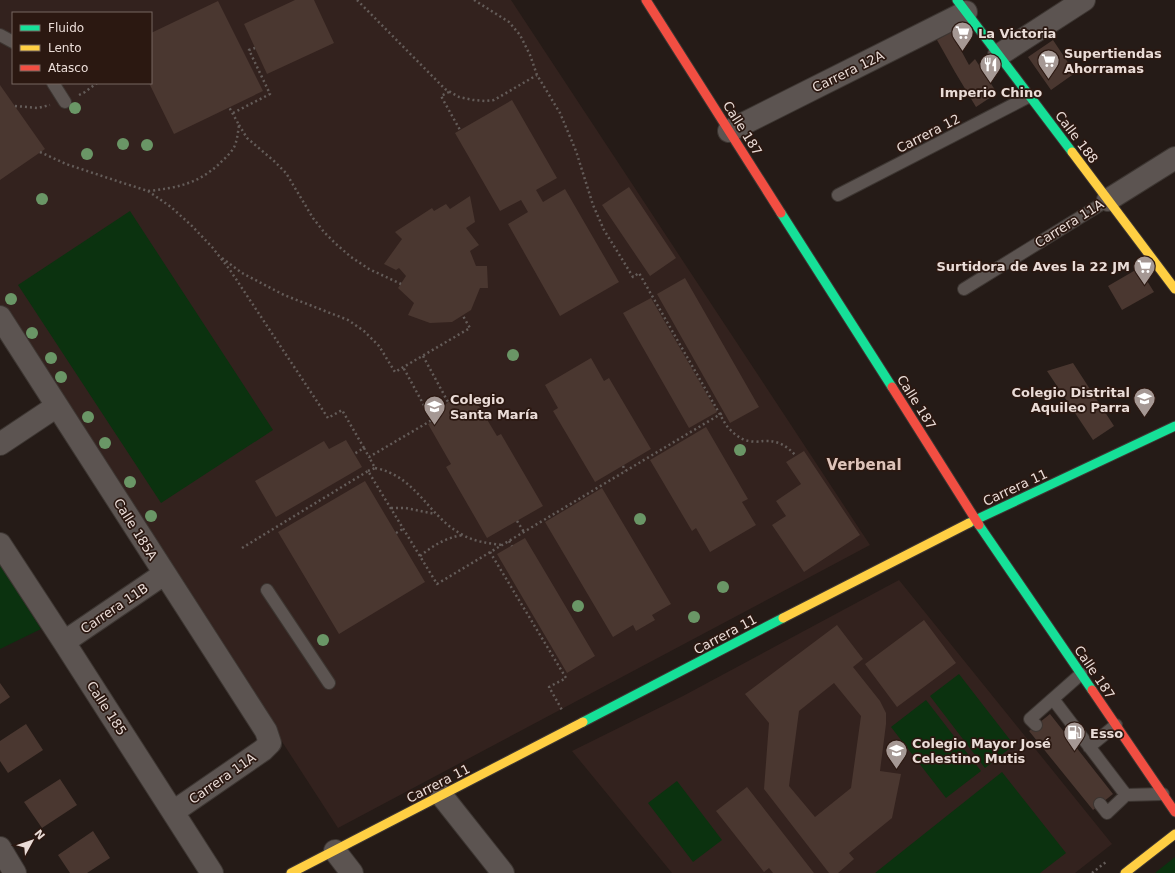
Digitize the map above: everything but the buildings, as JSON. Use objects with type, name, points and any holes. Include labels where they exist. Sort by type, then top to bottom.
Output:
[{"type":"street","name":"Calle 187","points":[[646,0],[976,520],[1175,812]]},
{"type":"street","points":[[999,55],[1084,0]]},
{"type":"street","name":"Carrera 12A","points":[[729,130],[962,6]]},
{"type":"street","name":"Calle 188","points":[[962,6],[1175,289]]},
{"type":"street","name":"Carrera 11A","points":[[1108,200],[1175,158]]},
{"type":"street","name":"Calle 185A","points":[[0,317],[266,731],[270,743]]},
{"type":"street","points":[[0,444],[57,406]]},
{"type":"street","name":"Carrera 11","points":[[291,873],[442,796],[830,593],[976,520],[1175,426]]},
{"type":"street","name":"Calle 185","points":[[0,544],[212,873]]},
{"type":"street","name":"Carrera 11B","points":[[64,642],[164,574]]},
{"type":"street","name":"Carrera 11A","points":[[173,812],[263,750],[270,743]]},
{"type":"street","points":[[442,796],[503,873]]},
{"type":"street","points":[[1125,873],[1175,834]]},
{"type":"street","points":[[0,848],[15,873]]},
{"type":"street","points":[[335,851],[352,873]]},
{"type":"lane","points":[[0,35],[12,41]]},
{"type":"lane","points":[[54,84],[65,102]]},
{"type":"lane","name":"Carrera 12","points":[[838,195],[1030,96]]},
{"type":"lane","name":"Carrera 11A","points":[[964,289],[1108,200]]},
{"type":"lane","points":[[267,590],[329,683]]},
{"type":"lane","points":[[1036,725],[1030,719],[1081,674]]},
{"type":"lane","points":[[1053,699],[1126,795]]},
{"type":"lane","points":[[1089,747],[1116,725]]},
{"type":"lane","points":[[1100,804],[1108,813],[1126,795],[1163,794]]},
{"type":"path","points":[[357,0],[445,90],[459,97],[484,101],[494,100],[537,75]]},
{"type":"path","points":[[474,0],[509,22],[520,35],[530,55],[537,75],[560,113],[576,151],[593,205],[604,230],[633,276],[639,273],[726,425],[735,434],[745,440],[757,442],[775,441],[789,448],[796,456]]},
{"type":"path","points":[[233,113],[270,94],[249,50],[255,48]]},
{"type":"path","points":[[449,92],[441,96],[460,130]]},
{"type":"path","points":[[229,107],[247,138],[286,173],[313,218],[324,232],[351,257],[369,269],[401,284]]},
{"type":"path","points":[[148,191],[182,186],[197,180],[211,171],[234,148],[239,125]]},
{"type":"path","points":[[40,152],[66,164],[148,191],[171,207],[192,226],[218,254],[230,270],[328,418],[342,410],[375,468]]},
{"type":"path","points":[[218,254],[242,273],[284,295],[348,320],[364,331],[379,346],[395,372],[470,328],[463,316]]},
{"type":"path","points":[[423,356],[448,402]]},
{"type":"path","points":[[369,457],[432,420],[403,367]]},
{"type":"path","points":[[368,471],[437,584],[573,504],[625,471],[676,443],[724,412]]},
{"type":"path","points":[[354,454],[364,448]]},
{"type":"path","points":[[623,466],[625,471]]},
{"type":"path","points":[[242,548],[375,468],[388,470],[400,478],[413,489],[449,526],[463,535],[478,541],[502,545]]},
{"type":"path","points":[[390,508],[406,508],[430,512],[438,515]]},
{"type":"path","points":[[517,521],[524,532]]},
{"type":"path","points":[[396,533],[403,529]]},
{"type":"path","points":[[420,556],[442,541],[463,535]]},
{"type":"path","points":[[509,541],[512,546]]},
{"type":"path","points":[[490,552],[566,678],[549,687],[566,716]]},
{"type":"shaded area","name":"Colegio Santa María","points":[[0,0],[511,0],[870,545],[338,828],[0,307]]},
{"type":"shaded area","name":"Colegio Mayor José Celestino Mutis","points":[[899,580],[1112,844],[1075,873],[672,873],[572,751],[683,696]]},
{"type":"green space","points":[[130,211],[273,430],[161,503],[18,285]]},
{"type":"green space","points":[[0,563],[41,629],[0,649]]},
{"type":"green space","points":[[959,674],[1014,745],[985,768],[930,696]]},
{"type":"green space","points":[[926,700],[981,771],[946,798],[891,727]]},
{"type":"green space","points":[[1002,772],[1066,853],[1040,873],[875,873]]},
{"type":"green space","points":[[677,781],[722,840],[693,862],[648,803]]},
{"type":"green space","points":[[1175,857],[1175,873],[1155,873]]},
{"type":"traffic: fast","points":[[957,0],[1072,152]]},
{"type":"traffic: fast","points":[[781,213],[892,387]]},
{"type":"traffic: fast","points":[[969,523],[1175,426]]},
{"type":"traffic: fast","points":[[979,525],[1092,690]]},
{"type":"traffic: fast","points":[[583,722],[783,618]]},
{"type":"traffic: slow","points":[[1072,152],[1175,289]]},
{"type":"traffic: slow","points":[[783,618],[969,523]]},
{"type":"traffic: slow","points":[[291,873],[583,722]]},
{"type":"traffic: slow","points":[[1125,873],[1175,834]]},
{"type":"traffic: jam","points":[[646,0],[781,213]]},
{"type":"traffic: jam","points":[[892,387],[979,525]]},
{"type":"traffic: jam","points":[[1092,690],[1175,812]]},
{"type":"place","name":"La Victoria","points":[[962,52]]},
{"type":"place","name":"Supertiendas Ahorramas","points":[[1049,80]]},
{"type":"place","name":"Imperio Chino","points":[[991,84]]},
{"type":"place","name":"Surtidora de Aves la 22 JM","points":[[1145,286]]},
{"type":"place","name":"Colegio Distrital Aquileo Parra","points":[[1145,418]]},
{"type":"place","name":"Colegio Santa María","points":[[434,426]]},
{"type":"place","name":"Esso","points":[[1074,752]]},
{"type":"place","name":"Colegio Mayor José Celestino Mutis","points":[[896,770]]},
{"type":"district","name":"Verbenal","points":[[864,465]]}]
